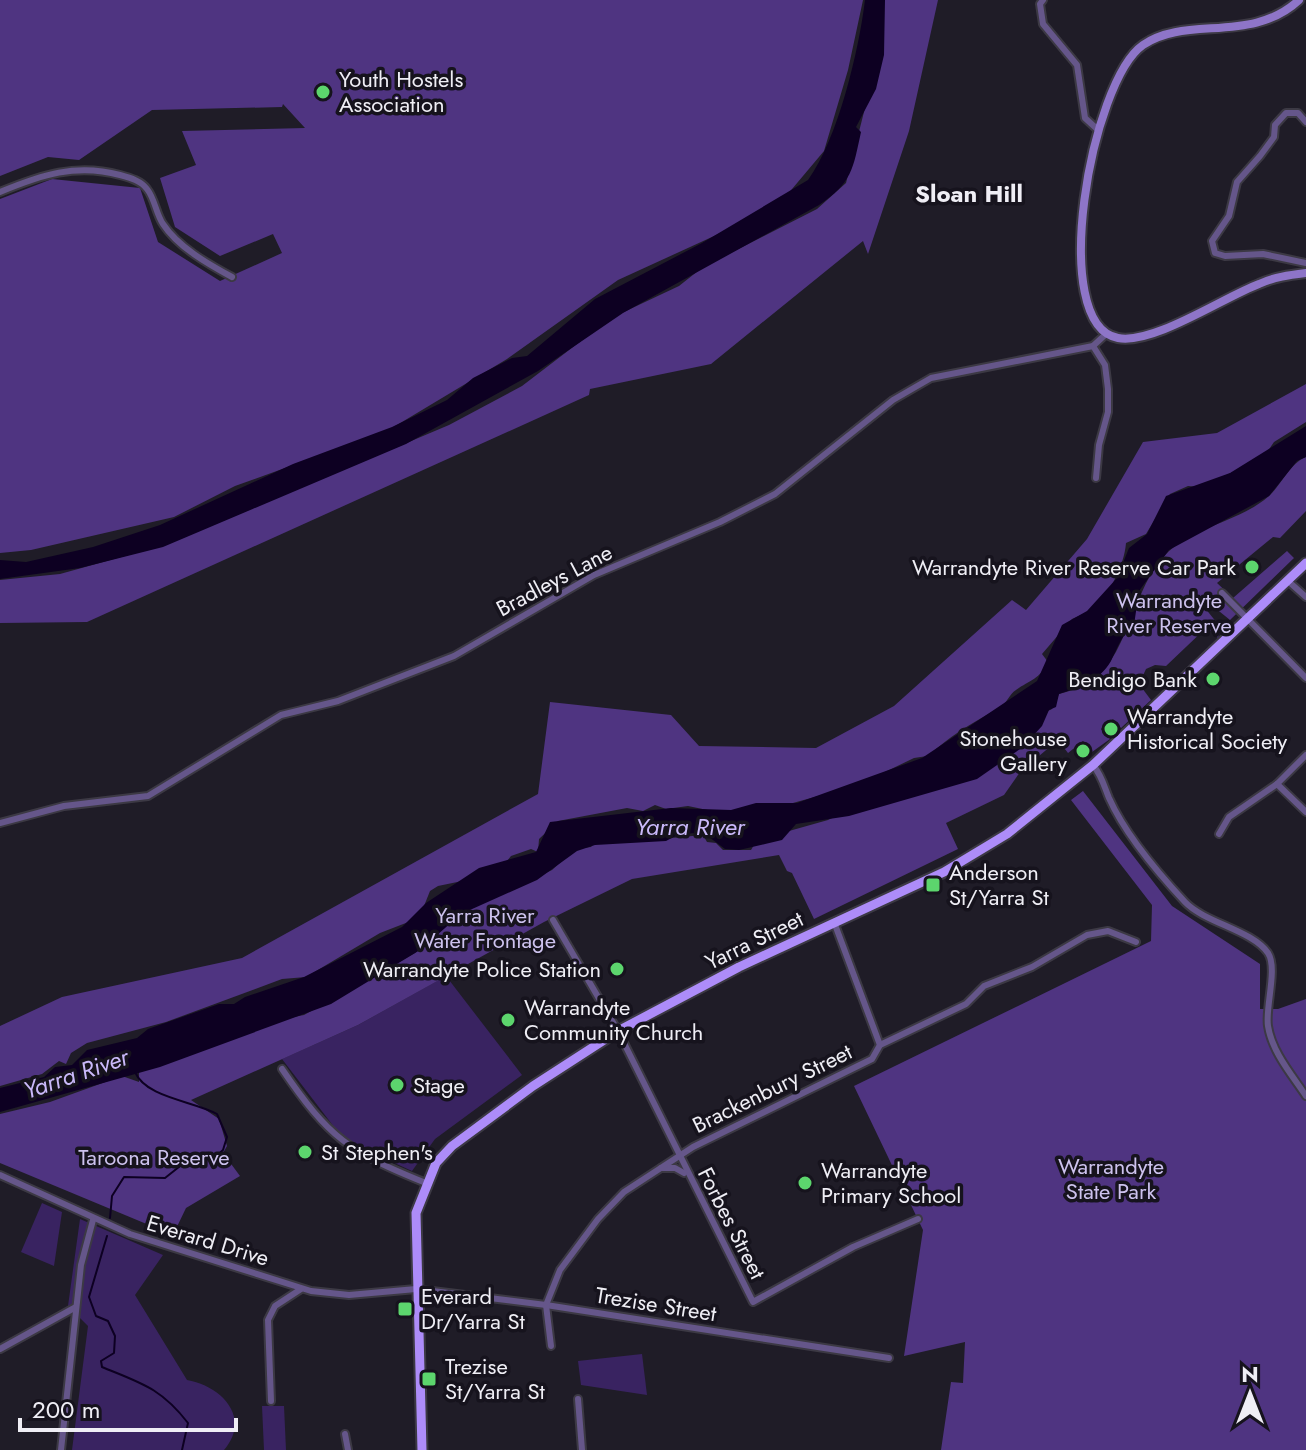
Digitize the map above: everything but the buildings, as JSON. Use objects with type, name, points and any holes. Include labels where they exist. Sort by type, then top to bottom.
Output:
[{"type":"main road","points":[[1299,0],[1250,26],[1175,34],[1144,45],[1127,60],[1113,83],[1097,129],[1081,217],[1082,269],[1090,307],[1100,329],[1106,334],[1127,339],[1141,337],[1262,282],[1306,273]]},
{"type":"main road","name":"Yarra Street","points":[[422,1450],[416,1213],[436,1163],[467,1133],[618,1031],[834,922],[976,855],[1093,765],[1306,563]]},
{"type":"street","points":[[1043,0],[1040,4],[1043,24],[1077,65],[1085,118],[1097,129]]},
{"type":"street","points":[[1306,122],[1298,113],[1286,113],[1275,125],[1274,137],[1237,182],[1229,216],[1212,241],[1215,253],[1225,256],[1263,254],[1306,263]]},
{"type":"street","points":[[0,192],[56,171],[97,169],[135,179],[148,190],[162,223],[170,232],[202,260],[232,277]]},
{"type":"street","points":[[1096,478],[1100,466],[1099,445],[1108,412],[1108,389],[1105,365],[1093,346],[1106,334]]},
{"type":"street","name":"Bradleys Lane","points":[[0,823],[64,806],[148,796],[281,715],[338,701],[454,656],[594,575],[720,522],[775,494],[893,400],[931,378],[1093,346]]},
{"type":"street","points":[[1288,581],[1306,597]]},
{"type":"street","points":[[1222,593],[1306,678]]},
{"type":"street","points":[[1219,834],[1229,817],[1277,784],[1306,755]]},
{"type":"street","points":[[1093,765],[1101,775],[1109,798],[1144,851],[1186,903],[1199,915],[1220,922],[1268,952],[1272,965],[1268,1025],[1279,1056],[1306,1096]]},
{"type":"street","points":[[1277,784],[1306,812]]},
{"type":"street","name":"Forbes Street","points":[[553,920],[618,1031],[677,1155],[753,1302],[853,1247],[918,1219]]},
{"type":"street","points":[[834,922],[880,1045]]},
{"type":"street","name":"Brackenbury Street","points":[[551,1346],[546,1305],[560,1270],[598,1219],[624,1192],[677,1155],[872,1059],[880,1045],[966,1004],[984,986],[1032,967],[1087,935],[1108,931],[1136,942]]},
{"type":"street","points":[[282,1069],[333,1135],[379,1163],[426,1183]]},
{"type":"street","points":[[659,1168],[675,1168],[687,1175]]},
{"type":"street","name":"Everard Drive","points":[[0,1175],[93,1220],[301,1289],[349,1295],[416,1289]]},
{"type":"street","points":[[61,1450],[76,1307],[93,1220]]},
{"type":"street","points":[[271,1401],[268,1320],[275,1306],[301,1289]]},
{"type":"street","name":"Trezise Street","points":[[416,1289],[546,1305],[889,1358]]},
{"type":"street","points":[[0,1349],[76,1307]]},
{"type":"street","points":[[578,1399],[582,1450]]},
{"type":"street","points":[[345,1434],[348,1450]]},
{"type":"shaded area","points":[[446,976],[522,1075],[435,1139],[412,1171],[344,1140],[282,1059],[358,1025]]},
{"type":"shaded area","points":[[42,1203],[62,1212],[54,1266],[21,1252]]},
{"type":"shaded area","points":[[80,1219],[163,1255],[135,1295],[187,1380],[211,1389],[229,1405],[235,1426],[224,1450],[72,1450],[88,1326],[68,1306]]},
{"type":"shaded area","points":[[642,1354],[647,1395],[581,1385],[578,1361]]},
{"type":"shaded area","points":[[262,1406],[284,1406],[286,1450],[264,1450]]},
{"type":"green space","points":[[0,0],[863,0],[848,70],[824,151],[787,195],[760,215],[618,280],[507,359],[387,431],[235,486],[174,517],[31,550],[0,553],[0,199],[52,179],[140,188],[158,242],[220,281],[282,253],[273,234],[220,256],[175,227],[160,178],[196,165],[182,131],[305,128],[283,104],[282,107],[152,110],[79,160],[48,157],[0,176]]},
{"type":"green space","points":[[883,0],[938,0],[909,131],[868,254],[863,241],[711,364],[590,389],[589,395],[87,622],[0,623],[0,580],[60,574],[168,544],[449,425],[522,386],[611,318],[679,286],[703,267],[817,209],[846,183],[866,104]]},
{"type":"green space","points":[[1306,384],[1306,422],[1274,442],[1263,458],[1201,487],[1188,486],[1170,494],[1146,534],[1126,543],[1120,568],[1101,606],[1072,619],[1042,654],[1048,662],[1042,672],[1014,692],[1002,706],[936,749],[934,755],[914,758],[858,785],[782,806],[722,813],[688,806],[666,809],[655,805],[643,811],[627,808],[558,821],[539,839],[538,852],[531,849],[511,856],[503,866],[467,880],[438,886],[430,891],[424,906],[411,921],[380,933],[306,977],[282,979],[166,1022],[87,1043],[71,1053],[66,1064],[59,1061],[42,1074],[0,1086],[0,1026],[62,997],[242,958],[538,794],[550,702],[671,715],[699,746],[816,748],[894,706],[1012,600],[1026,610],[1087,539],[1143,442],[1217,433]]},
{"type":"green space","points":[[1306,457],[1306,511],[1280,538],[1273,537],[1217,583],[1233,598],[1287,551],[1294,558],[1230,620],[1209,603],[1205,608],[1221,628],[1218,638],[1207,627],[1166,666],[1155,665],[1146,669],[1139,684],[1151,700],[1121,728],[1113,719],[1101,729],[1110,739],[1092,752],[1083,741],[1068,753],[1058,740],[1020,772],[1004,795],[946,823],[958,849],[814,919],[792,873],[787,871],[779,855],[632,879],[544,922],[358,1025],[191,1100],[219,1119],[227,1146],[223,1153],[240,1176],[186,1208],[173,1235],[0,1163],[0,1114],[50,1102],[122,1076],[139,1082],[139,1072],[279,1020],[304,1015],[415,953],[458,915],[552,870],[575,849],[591,847],[600,835],[639,841],[703,835],[707,842],[716,843],[723,850],[751,850],[754,845],[784,836],[789,831],[828,820],[1052,709],[1059,694],[1088,684],[1112,659],[1150,576],[1171,550],[1197,533],[1256,505],[1274,491],[1295,464]]},
{"type":"green space","name":"Warrandyte State Park","points":[[1083,791],[1172,906],[1260,964],[1260,1009],[1278,1009],[1306,999],[1306,1450],[941,1450],[951,1382],[963,1383],[965,1342],[904,1356],[923,1230],[854,1086],[1151,941],[1152,905],[1071,800]]},
{"type":"water","points":[[865,0],[885,0],[884,55],[876,89],[856,127],[861,132],[849,174],[838,190],[819,205],[623,313],[538,371],[406,444],[163,547],[80,568],[0,579],[0,560],[26,562],[93,547],[160,525],[293,464],[392,427],[447,400],[473,378],[512,358],[527,356],[595,299],[702,243],[808,180],[819,163],[838,118],[858,43]]},
{"type":"water","name":"Yarra River","points":[[1306,426],[1306,457],[1297,461],[1269,496],[1169,550],[1139,591],[1134,625],[1123,637],[1101,674],[1059,694],[1056,707],[1049,710],[1042,726],[1023,747],[977,779],[849,816],[796,824],[782,840],[739,850],[725,849],[709,837],[697,833],[679,834],[666,841],[595,845],[577,851],[537,880],[461,914],[420,950],[331,1004],[160,1067],[0,1112],[0,1088],[44,1077],[55,1067],[72,1065],[87,1050],[137,1038],[148,1029],[219,1004],[234,1004],[245,997],[304,977],[402,927],[426,903],[479,868],[536,852],[550,822],[671,808],[731,810],[756,803],[797,803],[922,758],[1037,681],[1062,625],[1087,611],[1117,578],[1129,548],[1147,534],[1166,496],[1230,473]]},
{"type":"waterway","name":"Yarra River","points":[[110,1218],[112,1196],[124,1177],[165,1178],[194,1155],[213,1159],[223,1150],[227,1137],[217,1114],[149,1088],[135,1072]]},
{"type":"waterway","points":[[107,1236],[89,1297],[96,1316],[108,1321],[115,1336],[114,1353],[101,1361],[102,1367],[150,1388],[178,1411],[188,1423],[182,1450]]},
{"type":"place","name":"Youth Hostels Association","points":[[323,92]]},
{"type":"place","name":"Warrandyte River Reserve Car Park","points":[[1252,567]]},
{"type":"place","name":"Bendigo Bank","points":[[1213,679]]},
{"type":"place","name":"Warrandyte Historical Society","points":[[1111,729]]},
{"type":"place","name":"Stonehouse Gallery","points":[[1083,751]]},
{"type":"place","name":"Anderson St/Yarra St","points":[[933,885]]},
{"type":"place","name":"Warrandyte Police Station","points":[[617,969]]},
{"type":"place","name":"Warrandyte Community Church","points":[[508,1020]]},
{"type":"place","name":"Stage","points":[[397,1085]]},
{"type":"place","name":"St Stephen's","points":[[305,1152]]},
{"type":"place","name":"Warrandyte Primary School","points":[[805,1183]]},
{"type":"place","name":"Everard Dr/Yarra St","points":[[405,1309]]},
{"type":"place","name":"Trezise St/Yarra St","points":[[429,1379]]},
{"type":"district","name":"Sloan Hill","points":[[969,194]]},
{"type":"park label","name":"Warrandyte River Reserve","points":[[1169,612]]},
{"type":"park label","name":"Yarra River Water Frontage","points":[[485,928]]},
{"type":"park label","name":"Taroona Reserve","points":[[154,1157]]}]
